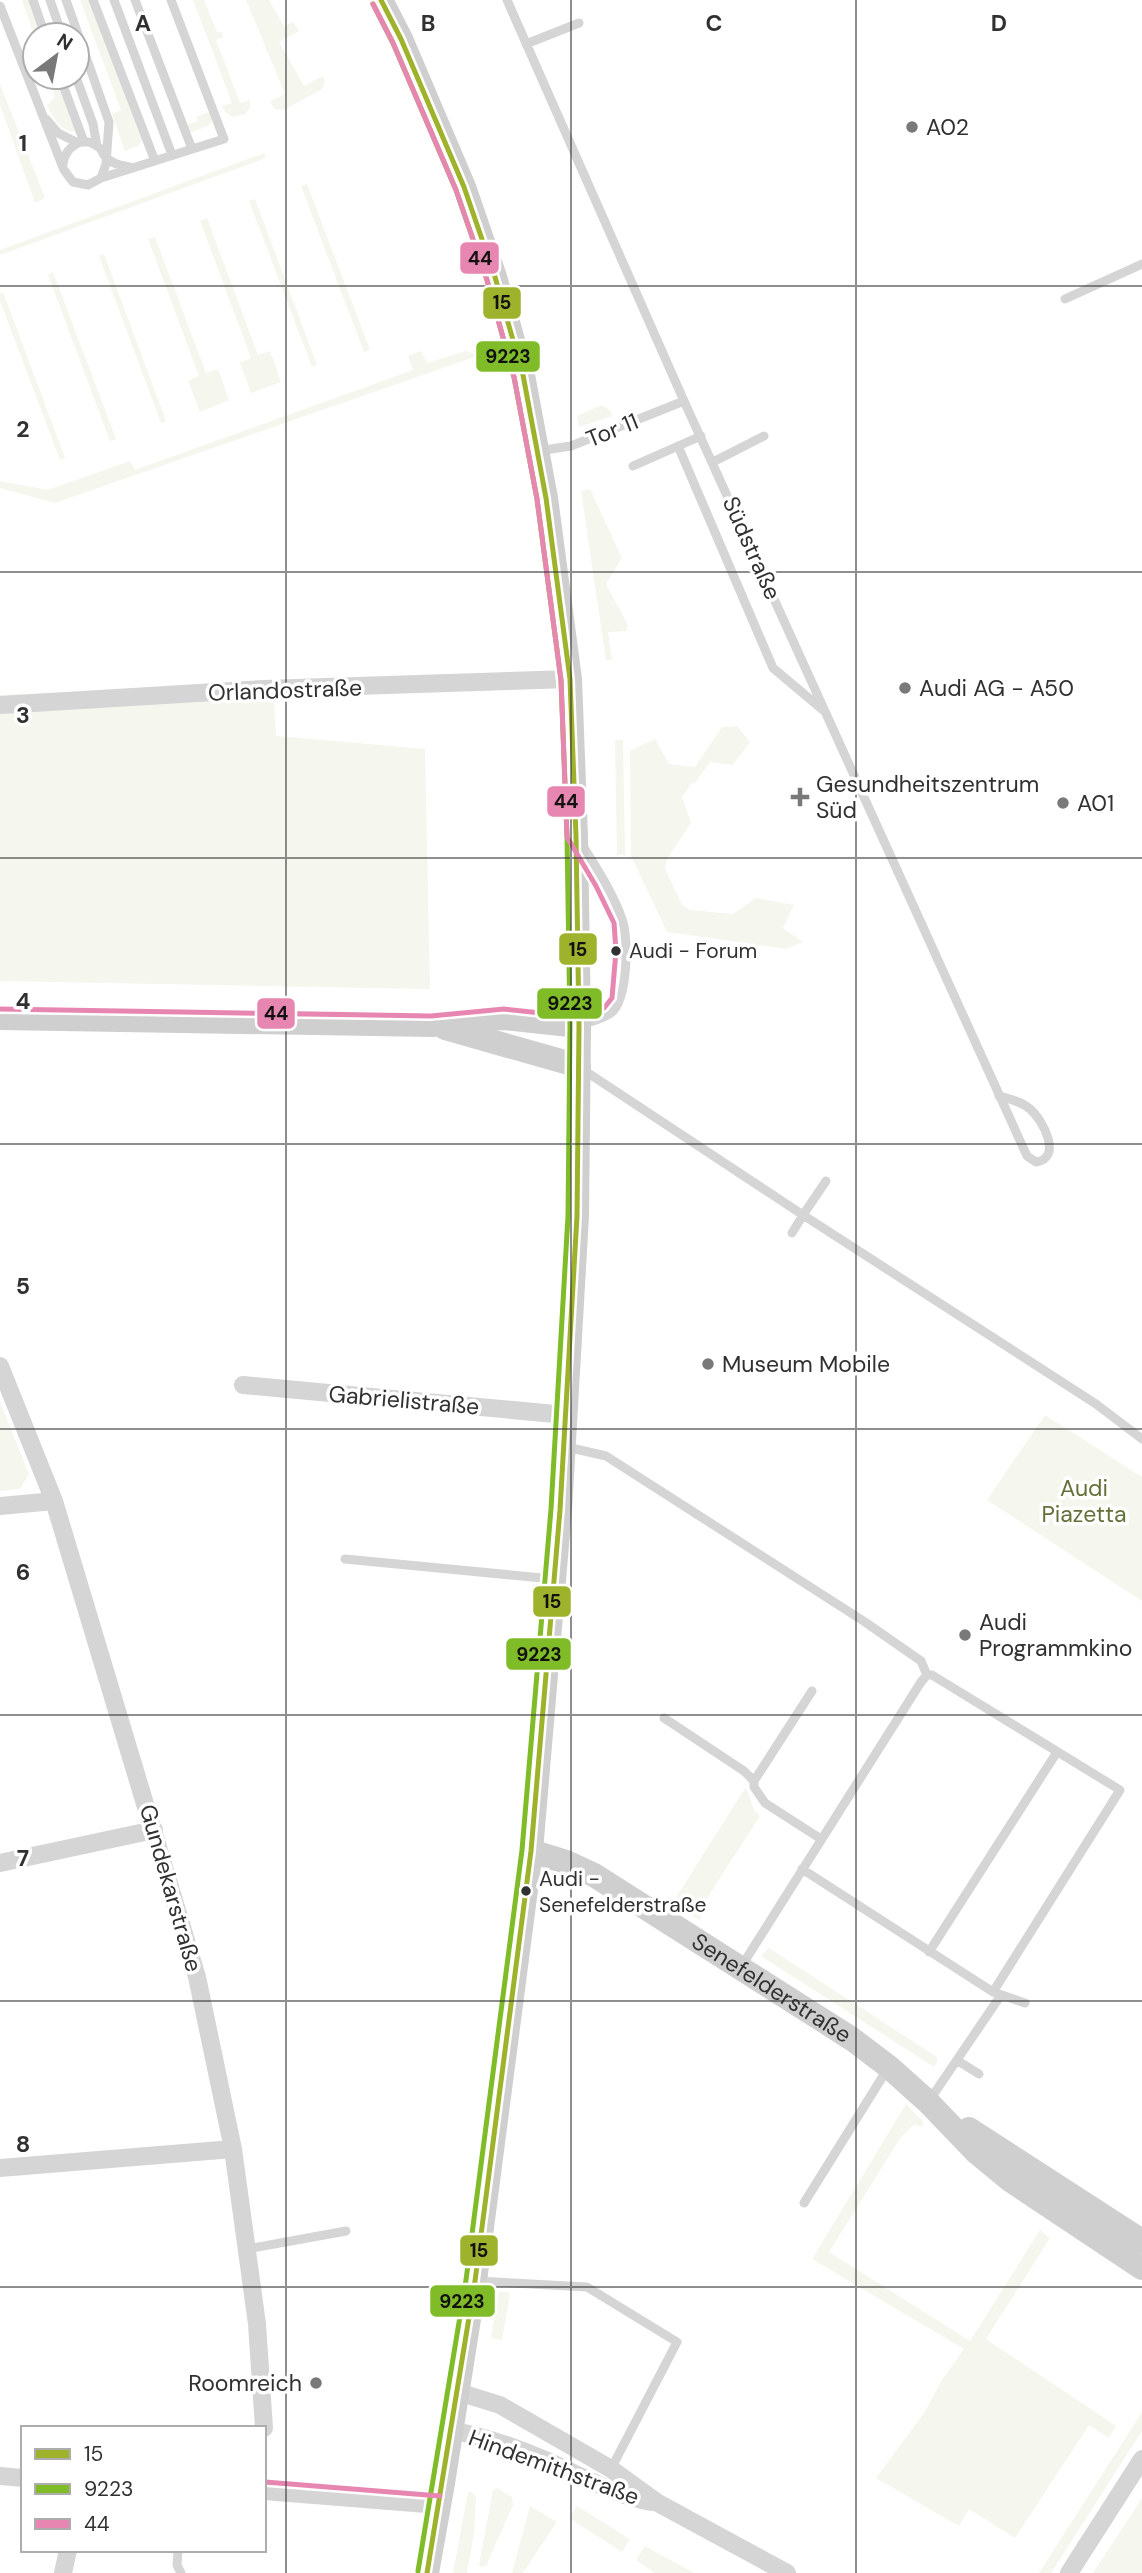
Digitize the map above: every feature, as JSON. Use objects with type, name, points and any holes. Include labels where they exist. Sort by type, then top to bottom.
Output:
[{"type":"main road","points":[[381,0],[432,108],[464,187],[495,277],[523,375],[538,452],[570,679],[576,836],[579,1026],[577,1216],[564,1446],[531,1851],[475,2281],[427,2573]]},
{"type":"main road","points":[[0,1018],[432,1025],[504,1018],[579,1026]]},
{"type":"main road","points":[[432,1025],[579,1066]]},
{"type":"main road","name":"Senefelderstraße","points":[[531,1851],[566,1862],[594,1875],[852,2039],[889,2067],[928,2102],[976,2152],[1010,2180],[1142,2268]]},
{"type":"main road","name":"Senefelderstraße","points":[[928,2102],[1142,2241]]},
{"type":"street","name":"Orlandostraße","points":[[0,705],[264,689],[570,679]]},
{"type":"street","name":"Gundekarstraße","points":[[0,1366],[54,1501],[197,1977],[233,2149],[257,2324],[264,2426]]},
{"type":"street","name":"Gabrielistraße","points":[[243,1385],[566,1415]]},
{"type":"street","points":[[0,1506],[54,1501]]},
{"type":"street","points":[[0,1862],[154,1830]]},
{"type":"street","points":[[0,2168],[233,2149]]},
{"type":"street","name":"Hindemithstraße","points":[[457,2392],[500,2405],[611,2469],[658,2504],[788,2573]]},
{"type":"street","name":"Hindemithstraße","points":[[451,2430],[495,2440],[626,2497],[658,2504]]},
{"type":"street","points":[[1069,2573],[1142,2459]]},
{"type":"street","points":[[0,2476],[21,2478]]},
{"type":"street","points":[[266,2491],[439,2505]]},
{"type":"street","points":[[63,2573],[68,2552]]},
{"type":"lane","points":[[33,0],[40,21]]},
{"type":"lane","points":[[50,0],[57,21]]},
{"type":"lane","points":[[0,6],[40,113],[68,177],[80,184],[95,183],[105,171],[109,122],[66,0]]},
{"type":"lane","points":[[93,0],[155,161]]},
{"type":"lane","points":[[114,0],[172,155]]},
{"type":"lane","points":[[135,0],[192,149]]},
{"type":"lane","points":[[101,178],[224,139],[171,0]]},
{"type":"lane","name":"Südstraße","points":[[507,0],[684,401],[999,1096],[1027,1156],[1036,1162],[1045,1159],[1051,1148],[1036,1116],[1024,1105],[999,1096]]},
{"type":"lane","points":[[526,44],[579,23]]},
{"type":"lane","points":[[65,91],[81,142]]},
{"type":"lane","points":[[81,91],[93,124],[97,146],[105,157],[119,165],[134,167]]},
{"type":"lane","points":[[40,113],[58,132],[97,146]]},
{"type":"lane","points":[[63,164],[67,151],[81,142]]},
{"type":"lane","points":[[1065,299],[1142,264]]},
{"type":"lane","name":"Tor 11","points":[[538,452],[571,446],[684,401]]},
{"type":"lane","points":[[633,466],[701,436]]},
{"type":"lane","points":[[713,462],[764,436]]},
{"type":"lane","points":[[678,446],[773,668],[826,712]]},
{"type":"lane","points":[[576,836],[604,882],[623,921],[625,951],[623,993],[620,1002],[609,1015],[579,1026]]},
{"type":"lane","points":[[579,1066],[803,1215],[1096,1404],[1142,1439]]},
{"type":"lane","points":[[792,1233],[826,1181]]},
{"type":"lane","points":[[564,1446],[606,1456],[664,1492],[921,1661],[927,1675]]},
{"type":"lane","points":[[345,1559],[554,1579]]},
{"type":"lane","points":[[927,1675],[936,1677],[1120,1790],[958,2061],[928,2102]]},
{"type":"lane","points":[[741,1968],[920,1682],[927,1675]]},
{"type":"lane","points":[[754,1781],[812,1691]]},
{"type":"lane","points":[[664,1718],[744,1771],[754,1781],[756,1793],[765,1803],[821,1839]]},
{"type":"lane","points":[[929,1952],[1058,1752]]},
{"type":"lane","points":[[802,1869],[997,1994],[1025,2003]]},
{"type":"lane","points":[[958,2061],[979,2074]]},
{"type":"lane","points":[[804,2203],[889,2067]]},
{"type":"lane","points":[[247,2249],[346,2231]]},
{"type":"lane","points":[[475,2281],[587,2287],[677,2342],[611,2469]]},
{"type":"lane","points":[[178,2552],[177,2565],[181,2573]]},
{"type":"green space","points":[[22,0],[30,0],[37,21],[29,21]]},
{"type":"green space","points":[[80,0],[89,0],[142,140],[138,146],[125,151],[112,114],[121,110],[91,30],[91,21],[88,21]]},
{"type":"green space","points":[[193,0],[204,0],[217,32],[222,32],[223,37],[216,40],[240,103],[250,100],[250,108],[245,114],[233,117],[226,113],[222,106],[232,103]]},
{"type":"green space","points":[[246,0],[269,0],[284,26],[293,22],[299,31],[279,42],[304,86],[323,76],[325,83],[322,89],[284,110],[275,109],[270,101],[285,94]]},
{"type":"green space","points":[[0,84],[45,198],[35,203],[0,105]]},
{"type":"green space","points":[[53,91],[62,91],[75,130],[72,132],[56,122],[51,114],[47,105],[55,97]]},
{"type":"green space","points":[[211,111],[213,120],[208,126],[189,133],[186,125],[198,121],[196,117]]},
{"type":"green space","points":[[264,153],[266,158],[0,255],[0,250]]},
{"type":"green space","points":[[307,184],[370,350],[364,352],[301,186]]},
{"type":"green space","points":[[255,199],[317,365],[312,367],[249,201]]},
{"type":"green space","points":[[207,218],[258,355],[270,351],[281,382],[251,393],[240,363],[251,358],[200,221]]},
{"type":"green space","points":[[155,237],[206,373],[218,369],[229,400],[200,412],[188,381],[199,376],[148,239]]},
{"type":"green space","points":[[104,254],[166,421],[161,423],[99,256]]},
{"type":"green space","points":[[53,272],[116,439],[110,441],[48,275]]},
{"type":"green space","points":[[3,292],[65,458],[60,460],[0,301],[0,293]]},
{"type":"green space","points":[[421,351],[427,363],[466,351],[480,355],[55,503],[0,488],[0,481],[48,490],[130,461],[135,470],[413,370],[408,356]]},
{"type":"green space","points":[[602,405],[611,411],[612,416],[579,427],[577,416]]},
{"type":"green space","points":[[590,489],[622,558],[606,584],[628,625],[626,631],[608,632],[612,660],[606,660],[581,491]]},
{"type":"green space","points":[[273,683],[276,736],[425,749],[430,989],[0,981],[0,695]]},
{"type":"green space","points":[[737,726],[750,742],[733,765],[710,762],[682,797],[691,823],[667,859],[665,868],[682,905],[690,910],[733,914],[756,898],[794,905],[783,928],[803,942],[786,949],[667,932],[631,856],[630,751],[655,739],[669,764],[695,767],[722,727]]},
{"type":"green space","points":[[615,740],[623,740],[625,855],[617,855]]},
{"type":"green space","points":[[0,1402],[29,1474],[20,1489],[0,1491]]},
{"type":"green space","name":"Audi Piazetta","points":[[1045,1415],[1142,1477],[1142,1601],[987,1500]]},
{"type":"green space","points":[[746,1787],[754,1810],[760,1816],[702,1906],[706,1909],[699,1920],[673,1902]]},
{"type":"green space","points":[[769,1948],[937,2057],[934,2067],[761,1956]]},
{"type":"green space","points":[[906,2104],[923,2122],[923,2127],[914,2124],[901,2137],[829,2252],[970,2341],[1040,2230],[1050,2238],[986,2339],[1116,2426],[1109,2438],[1089,2425],[1015,2538],[969,2509],[959,2526],[876,2478],[924,2413],[942,2380],[964,2349],[812,2259]]},
{"type":"green space","points":[[499,2291],[510,2293],[502,2340],[491,2338]]},
{"type":"green space","points":[[1142,2412],[1142,2431],[1051,2573],[1039,2573]]},
{"type":"green space","points":[[498,2488],[512,2497],[513,2505],[486,2566],[481,2567],[479,2565],[493,2490]]},
{"type":"green space","points":[[468,2492],[472,2492],[476,2497],[474,2533],[467,2573],[453,2573]]},
{"type":"green space","points":[[1142,2498],[1142,2573],[1093,2573],[1137,2506]]},
{"type":"green space","points":[[530,2506],[557,2522],[523,2573],[512,2573]]},
{"type":"green space","points":[[577,2506],[630,2539],[622,2552],[569,2518]]},
{"type":"green space","points":[[645,2546],[694,2573],[655,2573],[636,2560]]},
{"type":"transit line","name":"15","points":[[381,0],[401,39],[464,187],[495,277],[523,375],[546,498],[570,679],[576,836],[579,1026],[577,1216],[560,1510],[531,1851],[475,2281],[427,2573]]},
{"type":"transit line","name":"9223","points":[[373,4],[393,43],[456,190],[487,280],[514,377],[537,499],[561,680],[567,836],[570,1026],[568,1216],[551,1509],[522,1850],[466,2280],[418,2571]]},
{"type":"transit line","name":"44","points":[[0,1009],[431,1016],[504,1009],[578,1017],[604,1008],[612,998],[616,951],[614,923],[567,837],[561,680],[537,499],[514,377],[487,280],[456,190],[393,43],[373,4]]},
{"type":"transit line","name":"44","points":[[266,2482],[440,2496]]},
{"type":"place","name":"A02","points":[[912,127]]},
{"type":"place","name":"Audi AG - A50","points":[[905,688]]},
{"type":"place","name":"Gesundheitszentrum Süd","points":[[800,797]]},
{"type":"place","name":"A01","points":[[1063,803]]},
{"type":"place","name":"Audi - Forum","points":[[616,951]]},
{"type":"place","name":"Museum Mobile","points":[[708,1364]]},
{"type":"place","name":"Audi Programmkino","points":[[965,1635]]},
{"type":"place","name":"Audi - Senefelderstraße","points":[[526,1891]]},
{"type":"place","name":"Roomreich","points":[[316,2383]]}]
